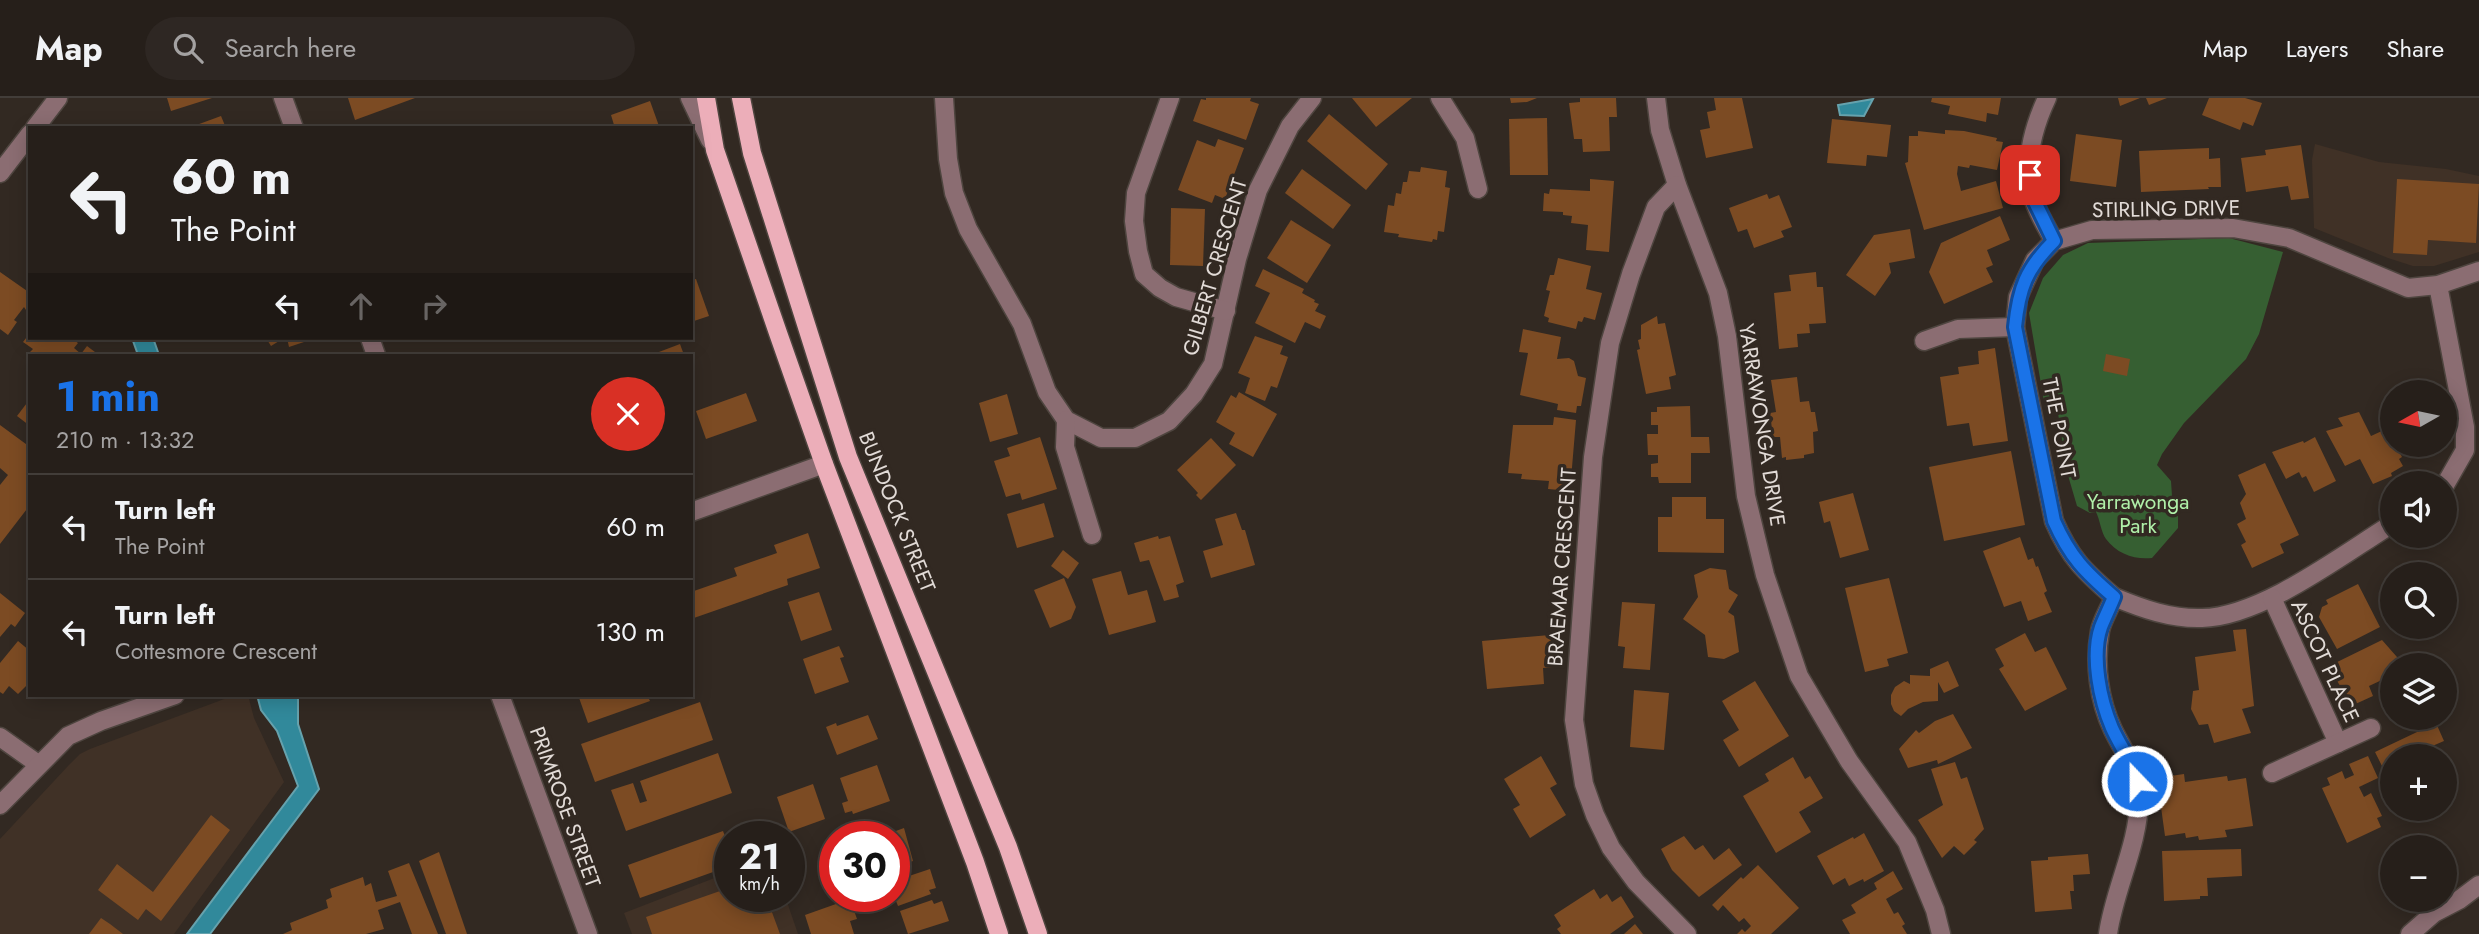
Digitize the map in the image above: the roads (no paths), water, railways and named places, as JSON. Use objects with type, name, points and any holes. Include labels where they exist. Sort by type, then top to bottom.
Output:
[{"type":"main road","points":[[706,98],[715,150],[824,464],[975,862],[999,934]]},
{"type":"main road","name":"BUNDOCK STREET","points":[[741,98],[752,153],[848,457],[1008,847],[1038,934]]},
{"type":"street","points":[[36,126],[58,98]]},
{"type":"street","points":[[283,98],[293,126]]},
{"type":"street","points":[[690,98],[715,150]]},
{"type":"street","name":"GILBERT CRESCENT","points":[[944,98],[948,159],[954,193],[973,239],[1022,324],[1047,392],[1066,420],[1101,438],[1135,438],[1169,421],[1194,394],[1213,364],[1237,258],[1258,190],[1290,126],[1312,98]]},
{"type":"street","points":[[1170,98],[1136,193],[1134,221],[1144,274],[1176,297],[1226,311]]},
{"type":"street","points":[[1440,98],[1465,138],[1478,189]]},
{"type":"street","name":"YARRAWONGA DRIVE","points":[[1656,98],[1660,130],[1677,185],[1718,293],[1727,336],[1746,496],[1765,575],[1799,676],[1849,761],[1907,842],[1935,910],[1941,934]]},
{"type":"street","points":[[2047,98],[2030,146],[2030,175],[2034,200],[2054,241]]},
{"type":"street","points":[[0,173],[28,137]]},
{"type":"street","name":"BRAEMAR CRESCENT","points":[[1677,185],[1656,207],[1631,274],[1610,343],[1593,457],[1574,720],[1584,784],[1611,848],[1636,882],[1687,934]]},
{"type":"street","name":"STIRLING DRIVE","points":[[2054,241],[2092,230],[2233,228],[2289,238],[2408,288],[2438,285],[2479,271]]},
{"type":"street","name":"THE POINT","points":[[2054,241],[2035,260],[2018,296],[2015,327],[2054,521],[2066,548],[2086,573],[2114,597]]},
{"type":"street","points":[[2438,285],[2465,427],[2465,450],[2453,471]]},
{"type":"street","points":[[1924,341],[1958,329],[2015,327]]},
{"type":"street","points":[[1066,420],[1065,447],[1092,535]]},
{"type":"street","points":[[693,511],[824,464]]},
{"type":"street","points":[[2108,934],[2137,820],[2139,800],[2132,762],[2113,729],[2104,706],[2097,669],[2100,629],[2114,597],[2147,610],[2176,617],[2204,618],[2231,614],[2272,598],[2380,531]]},
{"type":"street","name":"ASCOT PLACE","points":[[2272,598],[2338,743]]},
{"type":"street","points":[[0,805],[38,765],[75,732],[170,697]]},
{"type":"street","name":"PRIMROSE STREET","points":[[501,697],[588,934]]},
{"type":"street","name":"ASCOT PLACE","points":[[2273,773],[2371,727]]},
{"type":"street","points":[[0,737],[38,765]]},
{"type":"street","points":[[2410,934],[2434,913],[2459,900],[2479,885]]},
{"type":"water","points":[[1873,99],[1864,116],[1840,115],[1838,105]]},
{"type":"water","points":[[133,340],[154,340],[159,354],[138,354]]},
{"type":"water","points":[[258,697],[298,697],[298,724],[319,789],[210,934],[187,934],[298,786],[277,731],[261,710]]},
{"type":"park label","name":"Yarrawonga Park","points":[[2138,514]]}]
